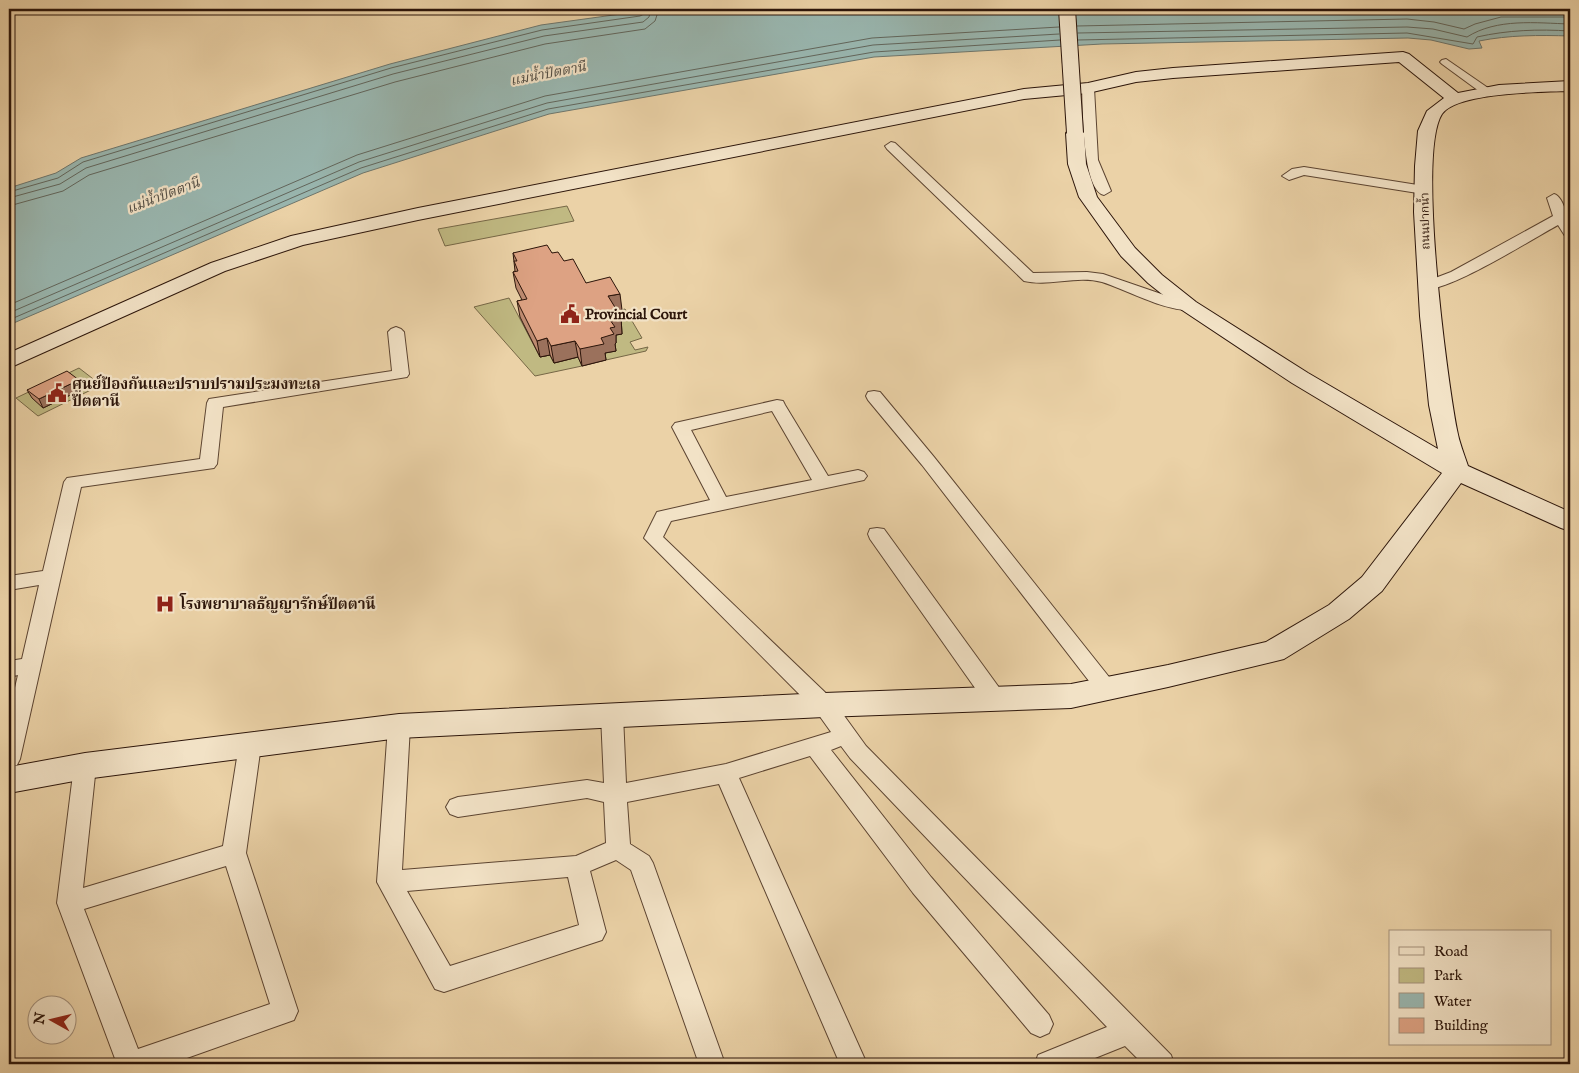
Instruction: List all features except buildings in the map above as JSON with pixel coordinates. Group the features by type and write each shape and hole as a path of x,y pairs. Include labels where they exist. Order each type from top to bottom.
{"main road":[{"path":"1457,471 1570,522"}],"street":[{"path":"9,780 85,766 399,726 824,705 1071,696 1274,652 1339,612 1372,584 1457,471 1300,378 1189,306 1155,279 1128,252 1106,225 1088,197 1077,164 1067,9"},
{"path":"9,361 218,267 298,240 428,212 993,99 1057,89 1088,88 1136,77 1173,72 1403,57 1454,98"},
{"path":"1446,62 1487,92"},
{"name":"ถนนปากน้ำ","path":"1457,471 1445,432 1427,286 1424,190 1427,124 1436,110 1454,98 1487,92 1570,86"},
{"path":"1088,88 1092,160 1104,191"},
{"path":"891,146 1029,278 1087,276 1102,278 1166,302 1189,306"},
{"path":"1288,176 1304,171 1424,190"},
{"path":"1554,198 1560,218 1570,233"},
{"path":"1427,286 1456,275 1560,218"},
{"path":"9,759 73,482 208,464 215,403 401,374 396,332"},
{"path":"874,396 928,461 1106,688"},
{"path":"721,504 681,427 777,405 823,483"},
{"path":"858,476 664,516 653,538 824,705 858,752 1161,1064"},
{"path":"877,534 995,699"},
{"path":"9,583 51,576"},
{"path":"9,669 30,665"},
{"path":"612,715 614,795 618,849"},
{"path":"399,726 389,882 444,980 593,932 577,866"},
{"path":"458,807 587,789 614,795 726,773 846,736"},
{"path":"85,766 69,904 132,1064 285,1011 234,853 250,745"},
{"path":"815,746 922,885 1040,1024"},
{"path":"726,773 854,1064"},
{"path":"389,882 577,866 618,849"},
{"path":"618,849 641,863 712,1063"},
{"path":"69,904 234,853"},
{"path":"1048,1064 1128,1031"}],"green space":[{"path":"567,206 574,221 445,246 438,229"},
{"path":"509,298 540,357 550,355 554,363 578,357 582,366 535,376 474,307"},
{"path":"625,309 642,338 630,342 635,350 648,347 646,351 606,360 603,354 612,344 616,343 610,313"},
{"path":"79,368 101,385 38,416 16,398"}],"water":[{"name":"แม่น้ำปัตตานี","path":"657,9 1570,9 1570,36 1502,38 1479,41 1482,48 1469,49 1431,40 1408,38 1102,44 874,57 549,114 363,173 9,325 9,188 56,173 81,158 390,64 541,25"}],"place":[{"name":"Provincial Court","path":"570,314"},
{"name":"ศูนย์ป้องกันและปราบปรามประมงทะเล ปัตตานี","path":"57,393"},
{"name":"โรงพยาบาลธัญญารักษ์ปัตตานี","path":"165,604"}]}
